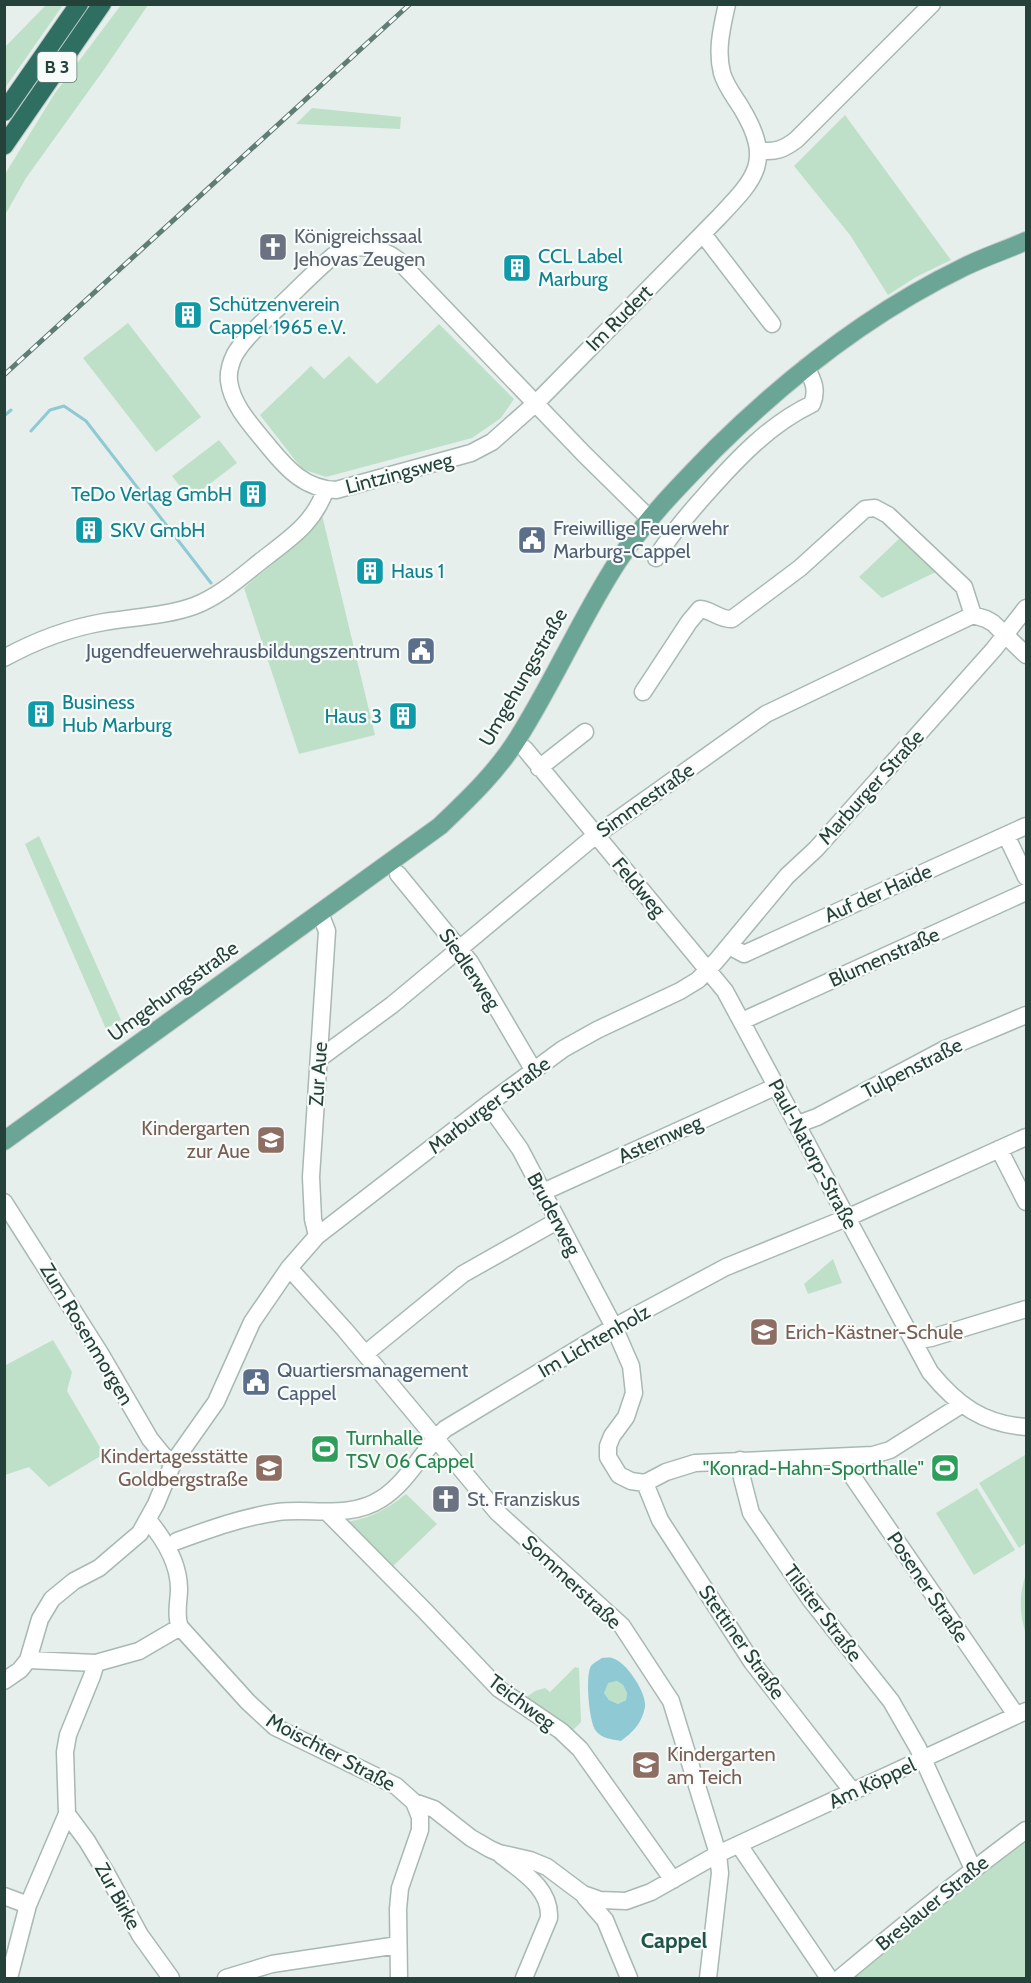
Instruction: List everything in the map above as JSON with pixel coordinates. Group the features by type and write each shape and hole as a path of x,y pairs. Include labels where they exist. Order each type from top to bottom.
{"highway":[{"name":"B 3","path":"4,112 79,4"},
{"name":"B 3","path":"4,146 102,4"}],"main road":[{"name":"Umgehungsstraße","path":"4,1141 440,826 492,773 517,740 589,608 618,561 671,494 730,435 806,367 904,300 963,268 1026,241"}],"street":[{"path":"727,4 720,41 722,72 731,93 751,124 759,150 772,152 781,150 796,140 932,4"},
{"name":"Im Rudert","path":"536,402 703,234 745,188 753,176 759,150"},
{"path":"703,234 772,324"},
{"name":"Lintzingsweg","path":"536,402 492,442 471,453 336,490 303,481 279,460 244,415 228,378 234,356 252,333 324,264 340,252 360,247 388,252 536,402 584,454 650,519"},
{"path":"656,558 667,540 732,464 761,437 792,414 812,404 816,396 815,388 806,367"},
{"path":"4,658 29,645 75,629 177,611 201,603 225,589 304,527 319,508 326,489"},
{"path":"643,692 700,609 732,619 800,568 865,509 875,508 888,514 958,580 968,596 973,615 986,619 1026,655"},
{"name":"Marburger Straße","path":"28,1660 40,1619 52,1599 74,1581 99,1568 140,1533 173,1463 216,1402 252,1322 289,1268 317,1236 562,1049 699,980 774,891 816,849 994,649 1026,608"},
{"name":"Simmestraße","path":"320,1058 392,1005 596,835 766,714 973,615"},
{"path":"539,768 585,732"},
{"name":"Feldweg","path":"525,748 539,768 708,969"},
{"name":"Auf der Haide","path":"729,946 744,954 1026,826"},
{"path":"1006,835 1026,877"},
{"name":"Siedlerweg","path":"398,874 461,949 483,982 534,1071"},
{"name":"Blumenstraße","path":"742,1021 1026,892"},
{"name":"Zur Aue","path":"317,1236 313,1219 311,1177 327,932 320,913"},
{"name":"Paul-Natorp-Straße","path":"708,969 725,991 742,1021 930,1372 944,1390 961,1405 985,1418 1026,1426"},
{"name":"Tulpenstraße","path":"798,1124 817,1117 945,1049 1026,1015"},
{"name":"Asternweg","path":"543,1192 777,1086"},
{"name":"Bruderweg","path":"488,1104 520,1149 614,1327 631,1366 634,1393 626,1417 612,1436 608,1446 608,1457 619,1475 631,1481 645,1483"},
{"name":"Im Lichtenholz","path":"177,1541 254,1516 294,1510 327,1512 370,1505 387,1496 405,1478 436,1438 446,1429 614,1327 726,1267 849,1217 1026,1137"},
{"path":"999,1149 1026,1203"},
{"name":"Zum Rosenmorgen","path":"4,1202 100,1353 150,1439 162,1455 173,1463"},
{"path":"365,1354 463,1274 557,1221"},
{"name":"Sommerstraße","path":"289,1268 365,1354 497,1512 622,1626 671,1701 718,1854 720,1873 708,1978"},
{"path":"914,1341 1026,1309"},
{"path":"645,1483 666,1472 695,1463 873,1455 890,1450 961,1405"},
{"name":"Posener Straße","path":"846,1457 850,1473 1021,1713"},
{"name":"Tilsiter Straße","path":"740,1460 751,1513 810,1599 891,1701 923,1759 973,1869"},
{"name":"Stettiner Straße","path":"645,1483 660,1520 752,1662 853,1792"},
{"name":"Teichweg","path":"327,1512 498,1689 561,1731 580,1749 673,1880"},
{"path":"4,1681 20,1670 28,1660 96,1663 139,1651 180,1627 176,1568 166,1545 148,1520"},
{"name":"Moischter Straße","path":"180,1627 248,1702 275,1727 396,1786 414,1802 420,1818 420,1830 400,1888 399,1978"},
{"path":"11,1978 28,1905 67,1814 65,1752 68,1735 96,1663"},
{"name":"Am Köppel","path":"583,1893 600,1900 626,1901 650,1893 718,1854 1021,1713"},
{"path":"414,1802 434,1809 471,1838 499,1853 540,1888 550,1910 549,1918 524,1978"},
{"name":"Zur Birke","path":"67,1814 108,1876 140,1935 171,1978"},
{"name":"Breslauer Straße","path":"840,1978 901,1926 1026,1830"},
{"path":"739,1845 829,1978"},
{"path":"499,1853 538,1862 583,1893 605,1920 629,1978"},
{"path":"4,1896 28,1905"},
{"path":"226,1978 272,1964 398,1945"}],"green space":[{"path":"47,4 63,5 5,88 5,47"},
{"path":"121,5 148,5 26,178 5,215 5,174 55,93"},
{"path":"312,108 401,117 400,129 296,124"},
{"path":"845,115 951,260 916,277 888,295 850,235 794,166"},
{"path":"128,323 201,417 156,452 83,358"},
{"path":"439,324 514,399 501,418 472,438 326,477 302,469 260,415 311,366 324,379 349,356 377,384"},
{"path":"219,440 237,463 190,499 172,476"},
{"path":"322,515 375,735 299,754 244,588 314,528"},
{"path":"902,536 940,570 882,598 859,577"},
{"path":"39,836 121,1020 106,1029 25,844"},
{"path":"833,1259 842,1283 808,1294 804,1284"},
{"path":"53,1340 72,1372 67,1391 104,1454 49,1487 29,1467 5,1475 4,1366"},
{"path":"1025,1455 1026,1543 1019,1548 979,1483"},
{"path":"977,1488 1015,1550 974,1575 936,1513"},
{"path":"406,1494 437,1524 388,1571 340,1523 359,1520 375,1514"},
{"path":"1026,1574 1026,1634 1021,1604"},
{"path":"575,1667 579,1668 581,1722 571,1732 524,1699 535,1691 545,1688 550,1692"},
{"path":"617,1681 623,1685 627,1693 626,1700 618,1704 609,1700 604,1693 607,1683"},
{"path":"1026,1836 1026,1978 847,1978"}],"water":[{"path":"602,1658 618,1660 629,1671 645,1701 644,1713 639,1722 633,1731 621,1741 601,1736 591,1719 589,1671 592,1665","holes":["617,1681 623,1685 627,1693 626,1700 618,1704 609,1700 604,1693 608,1683"]}],"waterway":[{"path":"31,431 50,410 64,406 86,421 211,583"},
{"path":"4,416 11,410"}],"railway":[{"path":"4,375 410,4"}],"place":[{"name":"Königreichssaal Jehovas Zeugen","path":"273,247"},
{"name":"CCL Label Marburg","path":"517,268"},
{"name":"Schützenverein Cappel 1965 e.V.","path":"188,315"},
{"name":"TeDo Verlag GmbH","path":"253,494"},
{"name":"SKV GmbH","path":"89,530"},
{"name":"Freiwillige Feuerwehr Marburg-Cappel","path":"532,540"},
{"name":"Haus 1","path":"370,571"},
{"name":"Jugendfeuerwehrausbildungszentrum","path":"421,651"},
{"name":"Business Hub Marburg","path":"41,714"},
{"name":"Haus 3","path":"403,716"},
{"name":"Kindergarten zur Aue","path":"271,1140"},
{"name":"Erich-Kästner-Schule","path":"764,1332"},
{"name":"Quartiersmanagement Cappel","path":"256,1382"},
{"name":"Turnhalle TSV 06 Cappel","path":"325,1449"},
{"name":"Kindertagesstätte Goldbergstraße","path":"269,1468"},
{"name":"\"Konrad-Hahn-Sporthalle\"","path":"945,1468"},
{"name":"St. Franziskus","path":"446,1499"},
{"name":"Kindergarten am Teich","path":"646,1765"}],"district":[{"name":"Cappel","path":"674,1940"}]}
